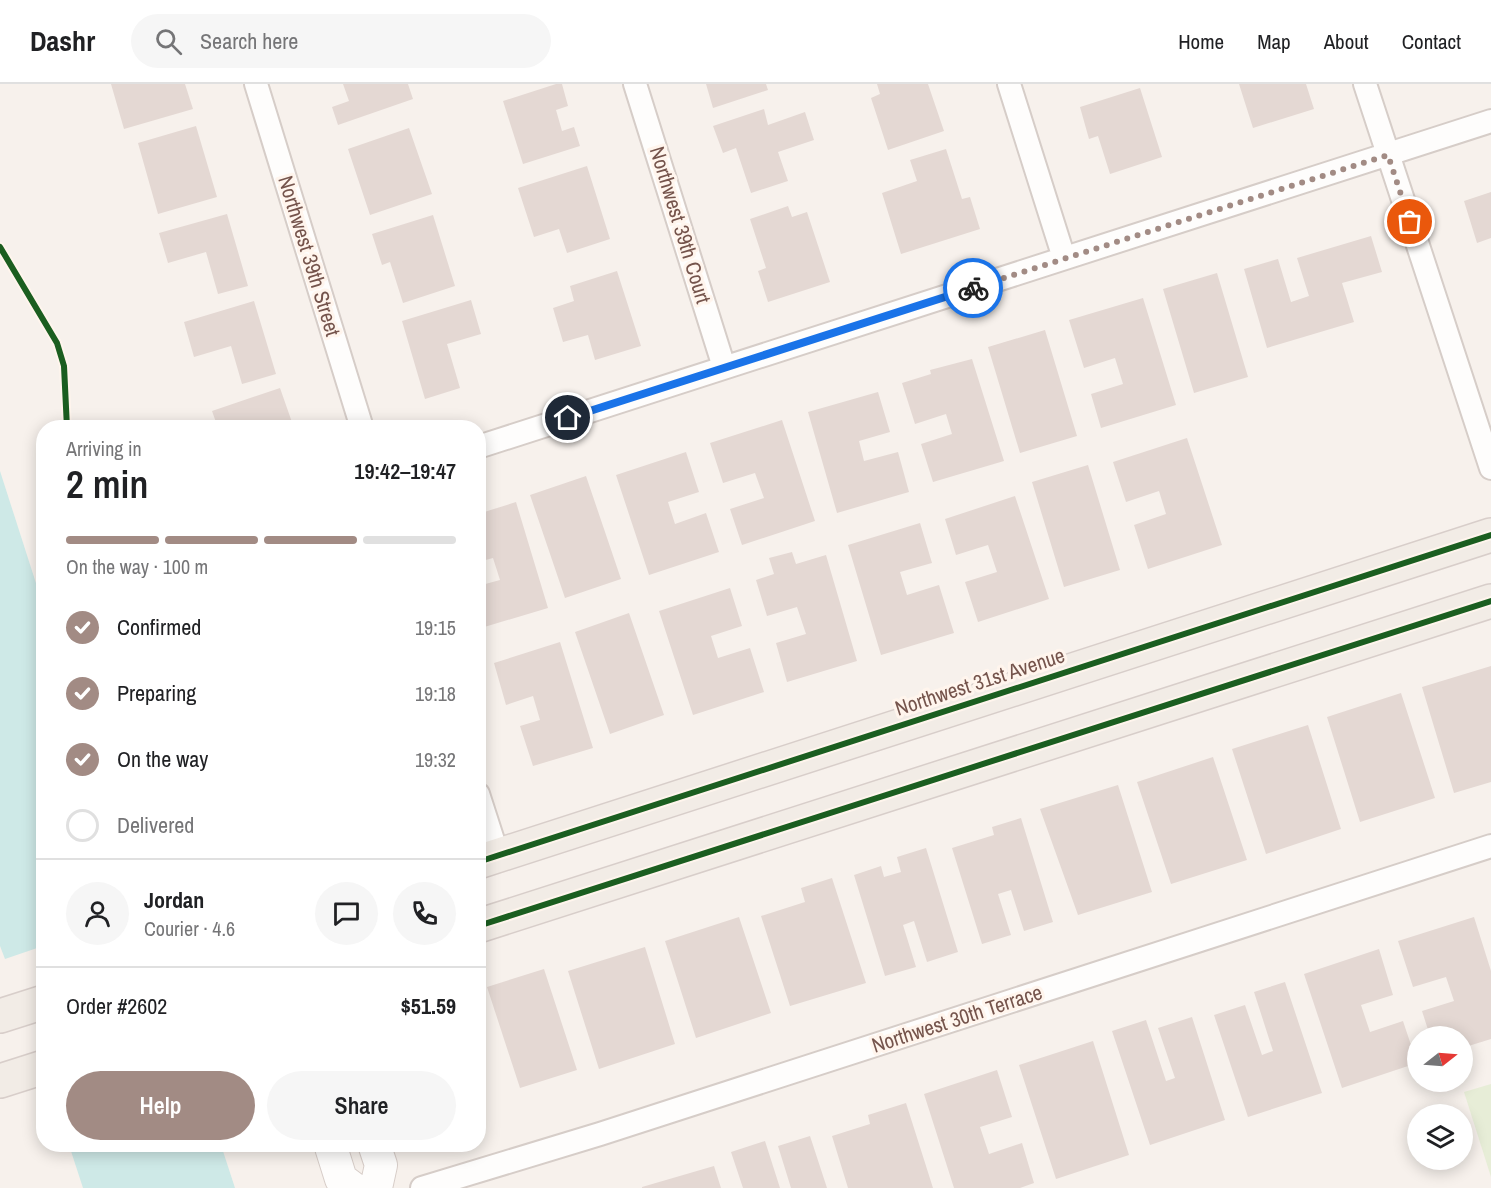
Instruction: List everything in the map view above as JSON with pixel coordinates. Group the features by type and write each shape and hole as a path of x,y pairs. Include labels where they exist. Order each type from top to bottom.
{"main road":[{"name":"Northwest 31st Avenue","path":"488,859 1491,535"},
{"path":"486,923 1491,601"},
{"path":"0,1081 36,1069"}],"street":[{"name":"Northwest 39th Street","path":"256,84 360,420"},
{"name":"Northwest 39th Court","path":"635,84 724,367"},
{"path":"1009,84 1064,258"},
{"path":"1365,84 1491,468"},
{"path":"486,444 1491,121"},
{"name":"Northwest 30th Terrace","path":"422,1188 600,1134 1491,846"},
{"path":"333,1152 341,1179 353,1188"},
{"path":"376,1188 381,1165 377,1152"}],"green space":[{"path":"1491,1084 1491,1177 1473,1120 1473,1104 1468,1104 1464,1092 1473,1092 1473,1089"}],"water":[{"path":"0,471 36,583 36,948 5,959 0,946"},
{"path":"71,1152 223,1152 235,1188 83,1188"}],"building":[{"path":"111,84 185,84 193,109 124,129"},
{"path":"343,84 408,84 413,99 338,125 332,107 349,101"},
{"path":"562,84 568,106 556,110 562,131 574,127 580,146 523,164 503,101"},
{"path":"706,84 766,84 768,90 713,108"},
{"path":"877,84 928,84 944,131 888,150 871,98 880,94"},
{"path":"1239,84 1306,84 1314,109 1253,128"},
{"path":"1140,88 1162,157 1110,174 1098,136 1089,139 1080,107"},
{"path":"764,109 768,125 805,112 814,140 778,152 788,181 751,193 736,148 723,153 713,126"},
{"path":"196,126 217,197 158,214 138,143"},
{"path":"409,128 432,194 370,215 348,149"},
{"path":"946,149 962,199 970,197 980,229 901,254 882,193 917,181 910,160"},
{"path":"587,166 610,239 567,253 559,229 534,237 518,188"},
{"path":"1491,192 1491,238 1477,243 1464,201"},
{"path":"788,206 792,217 807,212 830,282 768,302 758,271 766,268 750,219"},
{"path":"227,214 248,286 218,294 206,252 168,263 159,233"},
{"path":"433,215 455,286 403,303 390,262 382,265 372,234"},
{"path":"1371,236 1382,272 1342,283 1354,322 1267,348 1244,269 1278,259 1291,302 1309,296 1297,258"},
{"path":"617,271 641,346 595,360 588,335 563,342 553,308 574,301 570,286"},
{"path":"1217,273 1248,377 1194,393 1163,289"},
{"path":"1143,298 1176,405 1101,428 1091,394 1123,384 1115,358 1084,368 1069,320"},
{"path":"471,300 481,334 447,344 460,388 425,399 402,321"},
{"path":"254,301 276,374 242,384 231,346 194,357 184,322"},
{"path":"1045,330 1077,436 1020,453 988,347"},
{"path":"972,359 1004,461 933,482 921,444 952,434 946,414 915,424 902,383 931,374 930,370"},
{"path":"280,388 291,420 215,420 212,411"},
{"path":"878,392 890,432 859,441 864,461 898,452 909,492 837,513 808,412"},
{"path":"782,420 815,521 742,545 730,509 764,498 755,473 723,483 710,443"},
{"path":"1187,438 1222,545 1148,569 1134,525 1166,514 1159,491 1126,502 1113,462"},
{"path":"686,452 699,492 668,502 675,524 706,513 719,552 649,575 616,475"},
{"path":"1088,465 1120,570 1064,587 1032,482"},
{"path":"586,476 621,579 565,598 530,495"},
{"path":"1015,496 1049,599 978,622 965,582 997,572 988,545 956,555 945,519"},
{"path":"516,502 548,608 486,627 486,584 500,580 493,558 486,560 486,511"},
{"path":"920,523 932,563 900,572 907,595 939,585 954,633 881,655 848,545"},
{"path":"792,552 796,564 826,555 857,661 787,682 776,643 806,634 797,607 767,616 756,580 774,574 769,558"},
{"path":"730,588 742,626 711,636 718,658 750,648 764,692 693,715 659,611"},
{"path":"629,613 664,715 610,734 575,632"},
{"path":"560,642 593,748 533,766 520,726 540,720 533,696 506,705 494,663"},
{"path":"1491,666 1491,782 1454,793 1422,687"},
{"path":"1401,693 1435,798 1360,822 1327,717"},
{"path":"1308,725 1341,829 1266,854 1232,749"},
{"path":"1213,757 1247,860 1171,884 1137,782"},
{"path":"1118,785 1152,892 1078,915 1040,809"},
{"path":"1021,818 1053,922 1024,931 1011,890 998,894 1011,935 982,944 952,848 994,835 992,827"},
{"path":"926,848 958,952 927,962 914,921 903,925 916,967 885,976 854,875 881,866 884,877 901,872 897,857"},
{"path":"832,878 866,983 790,1006 761,916 805,902 801,888"},
{"path":"739,917 771,1013 696,1038 665,941"},
{"path":"1474,917 1491,971 1491,1039 1473,1045 1473,1026 1427,1026 1422,1011 1454,1001 1446,977 1413,987 1398,941"},
{"path":"645,947 675,1044 599,1069 568,971"},
{"path":"1379,949 1393,995 1361,1005 1370,1032 1403,1021 1407,1033 1407,1066 1342,1088 1304,974"},
{"path":"544,969 577,1070 520,1088 487,987"},
{"path":"1285,982 1322,1093 1248,1117 1214,1015 1245,1005 1262,1055 1273,1051 1254,992"},
{"path":"1192,1017 1225,1120 1150,1145 1112,1031 1146,1020 1166,1081 1175,1078 1158,1028"},
{"path":"1093,1041 1129,1155 1056,1179 1019,1065"},
{"path":"997,1070 1012,1117 980,1127 989,1154 1022,1143 1034,1183 1020,1188 954,1188 924,1094"},
{"path":"906,1103 933,1188 848,1188 832,1136 870,1124 868,1115"},
{"path":"810,1136 827,1188 791,1188 778,1146"},
{"path":"765,1141 780,1188 743,1188 731,1152"},
{"path":"714,1166 721,1188 642,1188 642,1187"}],"cycle path":[{"path":"0,247 57,343 64,366 67,420"},
{"path":"486,859 1491,535"},
{"path":"486,923 1491,601"}],"way so far":[{"path":"973,288 1388,155 1410,222"}],"route":[{"path":"568,418 973,288"}]}
